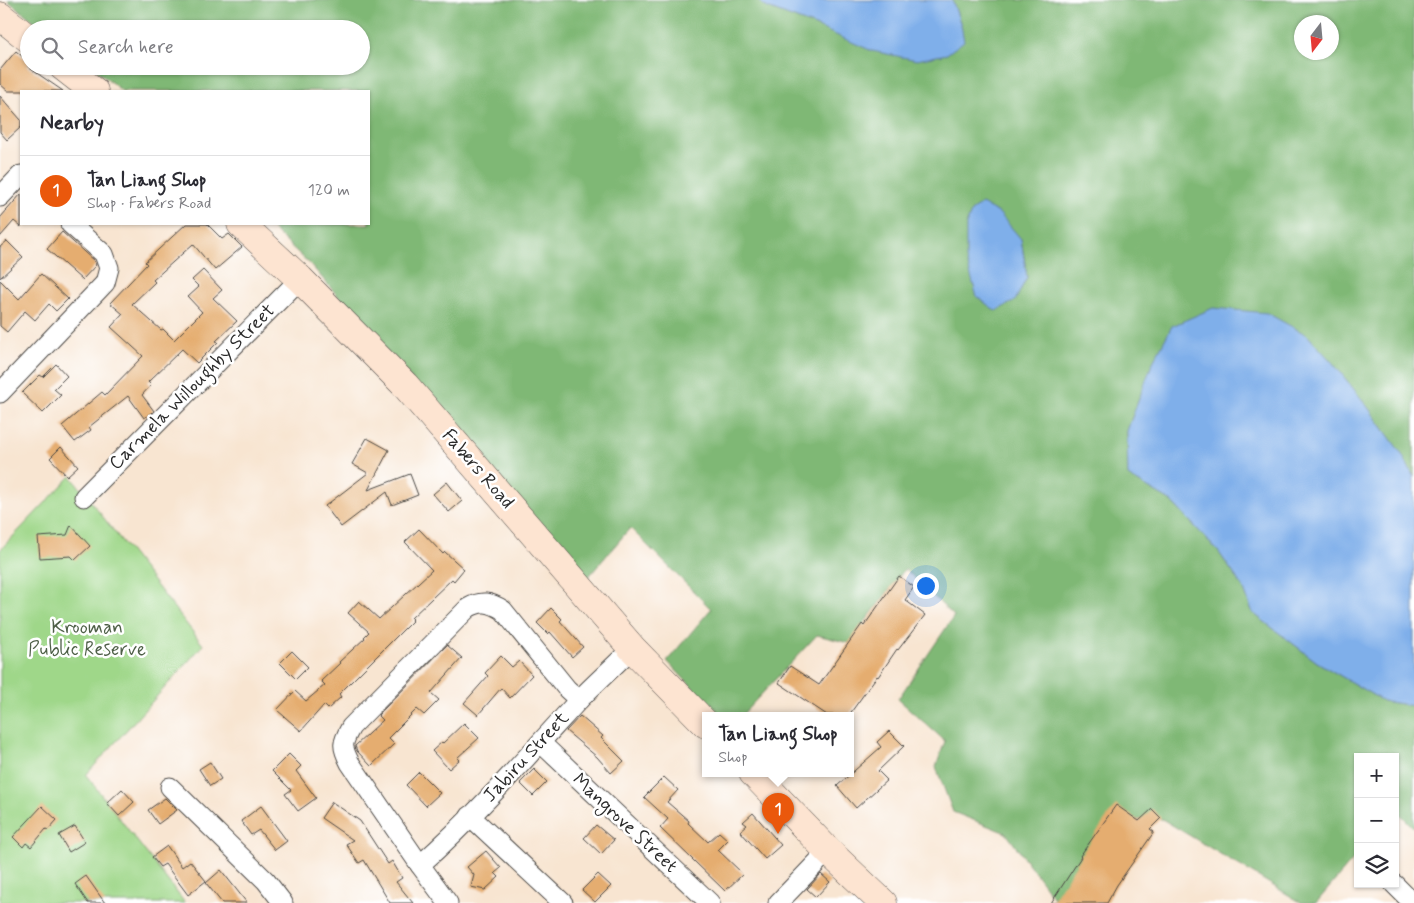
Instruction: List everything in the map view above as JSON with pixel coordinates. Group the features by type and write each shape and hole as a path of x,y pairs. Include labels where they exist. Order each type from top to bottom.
{"main road":[{"path":"0,16 20,32"},
{"path":"74,75 93,90"},
{"name":"Fabers Road","path":"242,225 300,279 405,385 632,648 702,720"},
{"path":"757,777 828,851 883,903"}],"street":[{"path":"0,197 20,178"},
{"path":"0,393 105,283 110,268 104,254 71,225"},
{"name":"Carmela Willoughby Street","path":"84,497 300,279"},
{"path":"448,903 350,763 344,751 343,743 351,727 468,608 484,602 494,604 502,610 567,689 580,700"},
{"name":"Jabiru Street","path":"420,865 470,816 632,648"},
{"name":"Mangrove Street","path":"541,743 710,903"},
{"path":"170,787 266,881 283,903"},
{"path":"470,816 563,903"},
{"path":"778,903 828,851"},
{"path":"1398,888 1413,903"}],"green space":[{"path":"7,0 757,0 768,8 818,27 961,25 952,0 1414,0 1414,477 1391,439 1365,403 1307,335 1152,365 1127,431 1128,476 1172,502 1218,551 1243,587 1253,613 1317,662 1383,701 1414,706 1414,828 1399,813 1399,753 1354,753 1354,859 1316,903 1302,903 1162,819 1120,820 1056,901 1006,833 953,812 936,767 945,741 898,699 954,616 905,569 849,643 817,635 745,712 716,712 667,661 711,609 630,528 585,581 310,264 268,225 370,225 370,90 121,90 102,75 370,75 370,20 33,20","holes":["1021,239 1027,277 1015,300"]},
{"name":"Krooman Public Reserve","path":"71,476 203,645 86,775 185,903 0,903 0,550"}],"water":[{"path":"757,0 952,0 961,25 964,41 947,54 917,60 872,51 818,27 768,8"},
{"path":"982,204 999,213 1021,239 1027,277 1015,301 996,311 977,297 966,259 966,225 972,210"},
{"path":"1213,308 1267,313 1307,335 1332,362 1364,402 1401,453 1414,477 1414,706 1383,701 1317,662 1253,613 1243,587 1218,551 1172,502 1128,476 1127,431 1152,364 1172,326"}],"building":[{"path":"16,51 20,54 20,75 40,75 62,90 8,91 0,84 0,70"},
{"path":"0,96 20,119 20,128 7,140 0,132"},
{"path":"20,195 21,227 14,221 0,237 0,218"},
{"path":"185,225 208,225 222,239 229,234 242,247 215,270 193,244 153,280 155,282 132,304 174,340 202,312 188,297 199,287 192,280 203,270 222,290 213,298 237,321 197,363 182,349 148,382 151,385 142,395 154,411 152,413 144,418 128,396 89,427 91,430 75,442 62,426 102,392 105,395 143,356 111,327 123,314 110,303 147,264 145,262"},
{"path":"62,232 96,265 82,280 47,249"},
{"path":"7,241 23,257 0,278 0,247"},
{"path":"41,274 68,299 56,311 49,304 35,320 25,311 7,332 0,326 0,280 19,299"},
{"path":"56,364 67,376 54,389 61,395 43,413 22,393 40,375 43,377"},
{"path":"367,438 389,450 368,490 410,474 418,495 392,505 387,492 341,527 325,506 368,473 352,464"},
{"path":"61,447 78,466 67,476 50,458"},
{"path":"447,482 462,501 449,512 433,494"},
{"path":"71,525 90,546 75,560 71,556 40,558 38,537 67,535"},
{"path":"419,529 443,554 445,552 464,569 454,581 452,579 411,618 413,620 339,694 341,697 328,709 324,705 301,731 277,710 295,691 306,701 325,685 321,681 365,638 369,632 348,613 359,601 379,619 432,570 405,542"},
{"path":"899,576 914,587 905,600 925,615 897,649 851,712 822,712 779,683 790,666 819,685 862,624 864,626"},
{"path":"551,608 562,619 560,621 583,647 572,657 550,632 548,634 537,623"},
{"path":"447,645 462,658 431,693 439,700 424,715 417,709 388,738 394,744 371,766 357,751 355,746 383,720 378,715"},
{"path":"292,651 308,667 296,679 280,663"},
{"path":"501,656 512,667 519,661 532,675 510,698 501,688 478,715 464,703 488,676 485,673"},
{"path":"580,716 603,736 601,738 624,761 611,773 597,757 566,731"},
{"path":"464,723 479,738 457,758 459,760 449,769 432,751"},
{"path":"889,731 904,746 878,771 887,780 856,808 837,786 847,777 854,777 854,771 881,747 877,742"},
{"path":"289,754 301,766 296,771 316,798 298,811 285,794 291,790 272,771"},
{"path":"210,762 221,779 210,786 199,769"},
{"path":"534,769 547,782 533,796 520,783"},
{"path":"419,772 440,793 426,806 406,785"},
{"path":"664,777 678,790 667,802 689,821 688,823 708,842 719,832 728,840 718,850 743,874 725,891 660,828 668,819 644,797"},
{"path":"122,789 134,802 119,816 107,803"},
{"path":"165,798 177,810 158,824 148,810"},
{"path":"332,802 360,821 388,864 392,861 402,878 396,882 413,903 390,903 364,860 359,863 346,844 353,840 321,818"},
{"path":"1116,805 1139,821 1152,809 1161,818 1150,829 1154,832 1117,885 1107,903 1051,903 1080,856"},
{"path":"42,806 57,820 48,830 46,829 31,847 26,843 23,847 13,837"},
{"path":"261,806 287,841 275,850 259,830 251,835 241,821"},
{"path":"753,813 781,845 765,859 740,831 747,825 743,822"},
{"path":"596,825 614,840 601,854 584,838"},
{"path":"75,826 85,842 69,852 59,835"},
{"path":"167,846 182,867 190,861 206,881 188,895 165,864 160,867 152,857"},
{"path":"486,851 501,868 495,873 499,877 485,890 471,887 474,875 467,867"},
{"path":"221,870 247,903 222,903 206,883"},
{"path":"598,874 611,886 595,902 582,890"},
{"path":"821,874 830,882 816,897 807,889"},
{"path":"86,876 105,903 88,903 75,884"}],"place":[{"name":"Tan Liang Shop","path":"778,834"}]}
